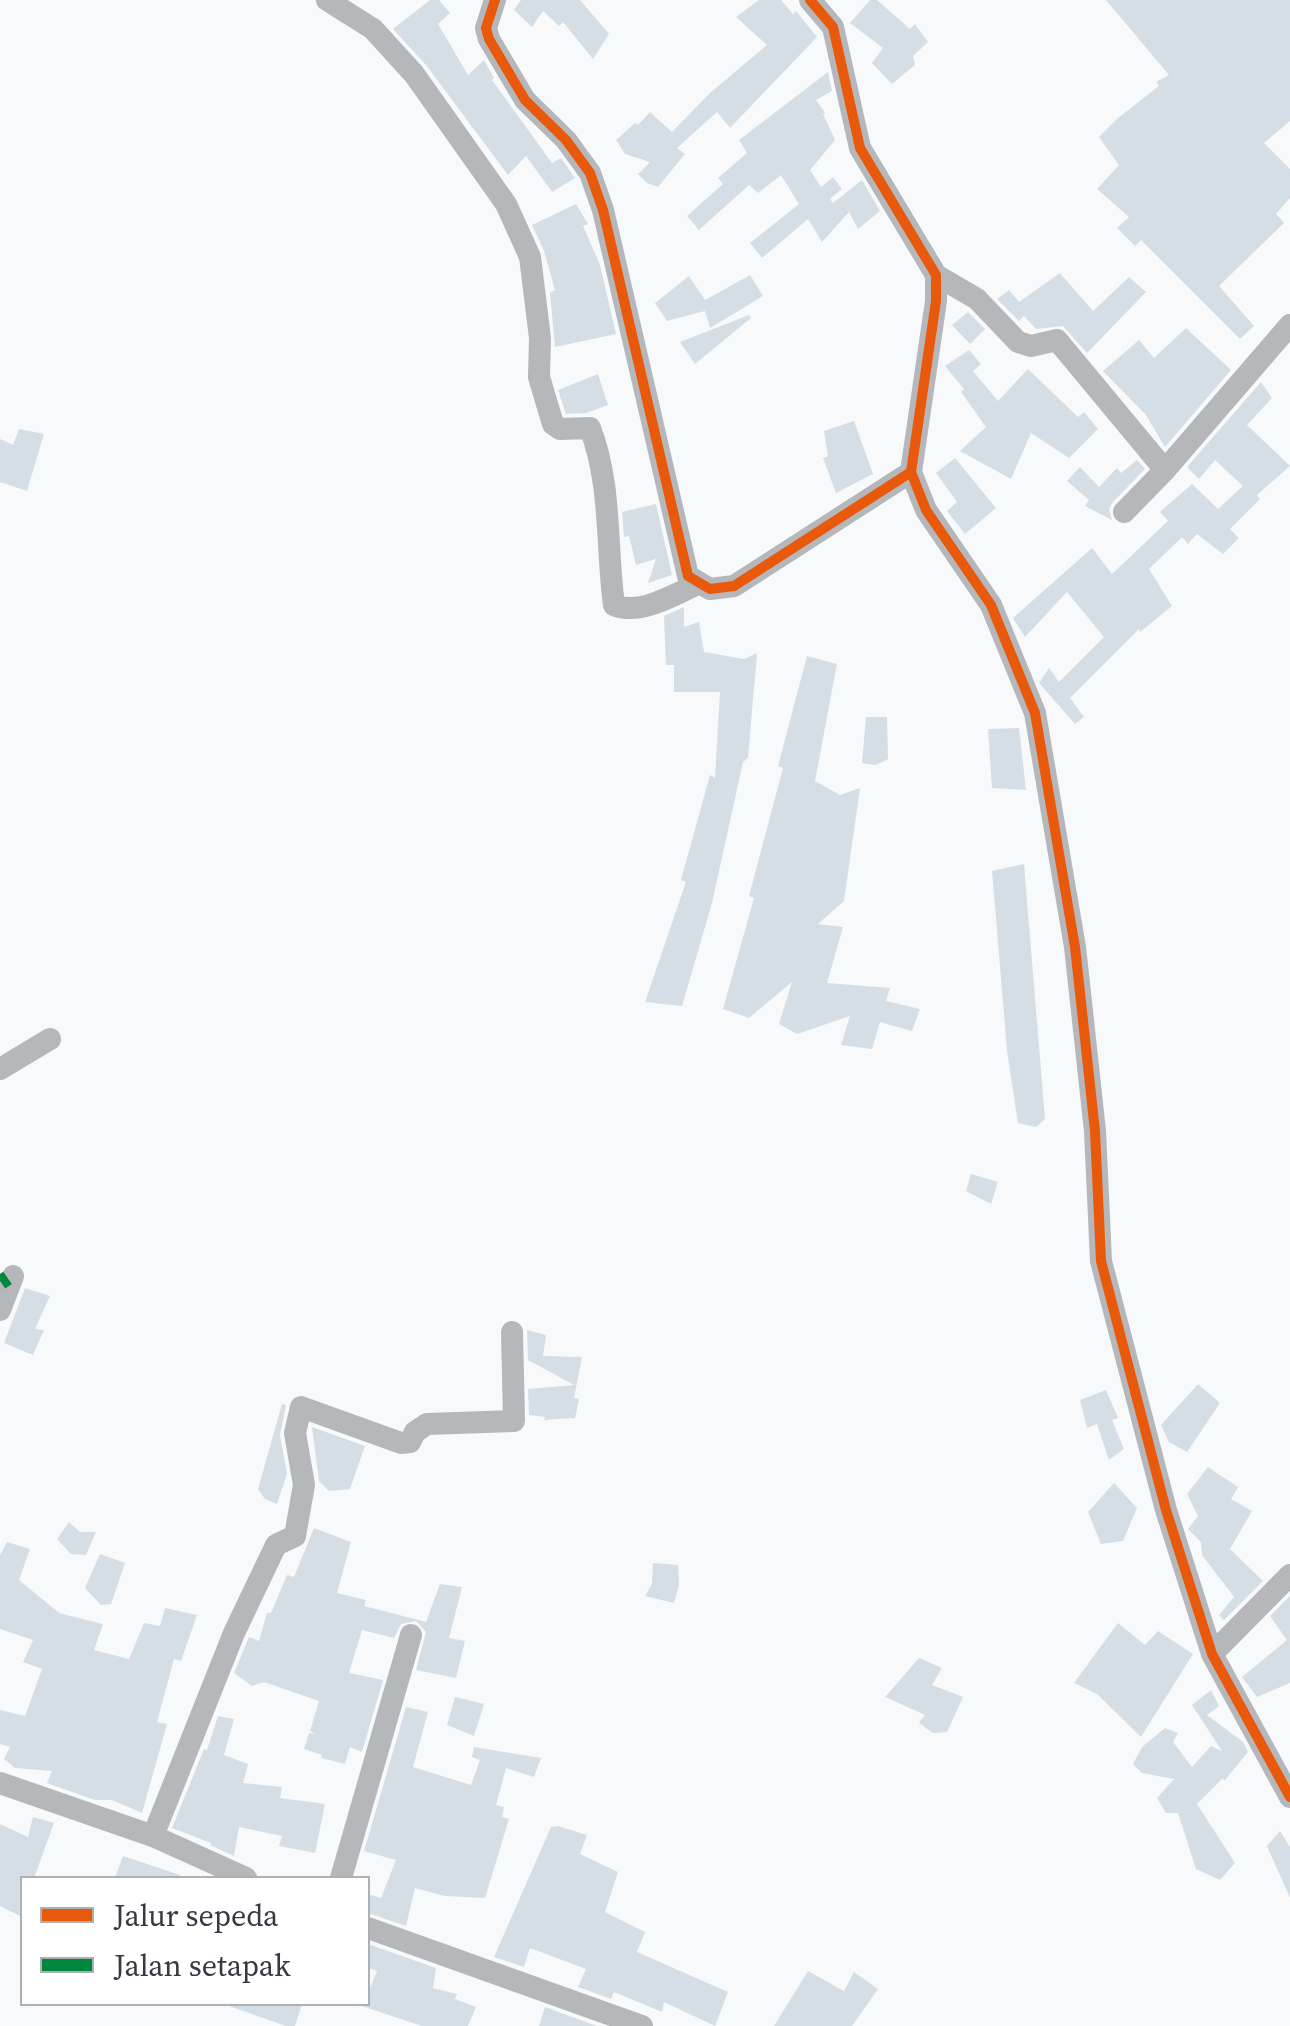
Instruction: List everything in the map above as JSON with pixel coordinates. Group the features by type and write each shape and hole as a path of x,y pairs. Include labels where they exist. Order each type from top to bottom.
{"street":[{"path":"327,0 372,29 414,74 506,204 530,256 540,338 539,376 553,424 560,429 590,428 594,440 608,512 614,605 640,608 698,584"},
{"path":"494,0 486,28 489,40 525,100 566,140 590,172 603,210 688,576 698,584 722,590 734,586 912,472"},
{"path":"810,0 833,27 860,148 936,275 977,300 1018,342 1030,346 1057,340 1165,470"},
{"path":"936,275 936,300 912,472 926,510 991,605 1035,713 1075,947 1094,1131 1101,1261 1166,1510 1212,1654 1290,1797"},
{"path":"1124,512 1290,325"},
{"path":"0,1069 50,1040"},
{"path":"0,1310 7,1279"},
{"path":"152,1836 234,1633 276,1545 295,1536 304,1485 295,1433 301,1406 401,1443 410,1442 426,1424 514,1421 512,1332"},
{"path":"1212,1654 1290,1575"},
{"path":"342,1876 411,1635"},
{"path":"0,1783 152,1836 242,1876"},
{"path":"370,1929 642,2026"}],"building":[{"path":"430,0 439,0 450,13 438,24 468,75 484,60 492,80 552,163 561,158 575,178 552,192 526,156 508,175 426,65 393,29"},
{"path":"521,0 580,0 609,34 593,59 563,22 559,26 543,11 532,27 514,10"},
{"path":"759,0 781,0 793,14 796,11 817,37 730,128 717,112 677,148 685,154 658,187 647,183 638,174 650,162 625,154 616,140 650,112 672,132 710,93 767,45 736,17"},
{"path":"870,0 877,0 910,29 915,24 928,42 913,56 915,65 892,84 872,63 883,48 850,23"},
{"path":"1106,0 1290,0 1290,121 1264,143 1290,169 1290,198 1276,214 1284,223 1219,286 1254,326 1240,339 1141,240 1135,246 1117,228 1129,217 1097,189 1119,165 1099,137 1159,86 1156,82 1169,75"},
{"path":"828,72 832,91 816,100 835,140 810,170 821,187 833,177 842,189 830,199 833,203 862,180 880,211 858,229 849,212 822,242 808,219 762,258 750,243 799,204 781,175 758,193 749,185 699,230 687,216 723,184 718,178 747,153 739,140"},
{"path":"576,204 588,224 583,226 600,265 616,334 555,347 550,293 555,290 532,225"},
{"path":"1060,273 1093,311 1129,277 1146,292 1087,353 1063,326 1036,329 1024,316 1019,321 997,299 1009,290 1019,302"},
{"path":"750,275 763,296 710,328 705,311 667,321 655,303 689,276 705,300"},
{"path":"968,312 985,329 970,344 952,325"},
{"path":"749,315 751,318 695,364 680,342"},
{"path":"1186,328 1231,370 1165,447 1146,415 1103,371 1139,340 1154,358"},
{"path":"969,350 981,364 973,371 998,401 1028,369 1078,417 1084,412 1098,429 1069,458 1031,433 1011,479 960,451 986,427 945,366"},
{"path":"598,374 608,405 586,413 566,414 558,390"},
{"path":"1261,382 1272,398 1247,425 1290,466 1257,495 1260,499 1230,529 1239,538 1223,554 1197,534 1188,544 1182,537 1149,569 1172,606 1140,632 1139,629 1070,698 1084,717 1075,724 1039,683 1049,668 1059,682 1104,637 1067,592 1025,637 1013,618 1092,548 1112,574 1168,521 1160,512 1192,484 1218,509 1243,486 1215,460 1199,479 1187,467"},
{"path":"854,421 873,474 836,493 823,458 828,456 824,431"},
{"path":"19,429 44,434 27,491 0,482 0,439 13,445"},
{"path":"955,458 996,508 965,534 947,511 957,502 936,473"},
{"path":"1137,460 1145,469 1113,502 1109,509 1112,520 1085,506 1089,500 1067,481 1080,467 1099,487 1117,468 1121,473"},
{"path":"656,504 672,575 648,583 656,559 636,565 629,536 624,537 622,512"},
{"path":"684,607 684,627 699,622 704,652 744,659 757,653 748,758 743,762 712,903 682,1006 645,1002 686,882 681,880 710,775 715,778 720,692 674,692 674,665 666,665 664,616"},
{"path":"807,656 837,664 815,781 840,795 860,788 844,901 818,924 843,927 827,983 890,988 886,1001 920,1009 912,1031 880,1022 872,1049 841,1045 850,1016 797,1034 779,1024 792,982 749,1018 723,1009 754,898 749,896"},
{"path":"866,717 887,717 888,759 876,765 862,763"},
{"path":"1019,728 1026,790 992,788 988,729"},
{"path":"1024,864 1045,1119 1036,1127 1018,1123 1007,1051 992,871"},
{"path":"971,1174 998,1182 991,1204 966,1191"},
{"path":"25,1288 50,1296 35,1329 44,1330 33,1355 4,1343"},
{"path":"527,1330 546,1335 543,1356 582,1357 574,1398 579,1399 575,1418 544,1420 545,1417 529,1415 528,1389 574,1385 528,1360"},
{"path":"1198,1384 1220,1403 1187,1452 1169,1442 1161,1425"},
{"path":"1106,1390 1118,1418 1112,1420 1124,1449 1109,1460 1097,1424 1087,1428 1080,1400"},
{"path":"282,1404 286,1405 280,1435 287,1474 277,1504 265,1499 258,1489"},
{"path":"312,1427 365,1446 350,1489 329,1491 319,1481"},
{"path":"1208,1467 1238,1487 1231,1499 1252,1511 1230,1549 1263,1581 1224,1620 1219,1615 1234,1597 1202,1555 1201,1542 1188,1529 1198,1516 1187,1494"},
{"path":"1114,1483 1137,1508 1123,1541 1101,1544 1088,1512"},
{"path":"69,1522 80,1532 96,1532 86,1555 71,1554 57,1539"},
{"path":"314,1528 351,1542 337,1593 366,1600 364,1606 426,1622 440,1584 462,1587 449,1638 465,1641 456,1678 416,1670 426,1632 416,1621 401,1624 394,1638 362,1630 349,1673 383,1680 362,1752 350,1747 345,1764 304,1749 309,1733 315,1734 310,1731 319,1701 264,1682 252,1686 234,1673 249,1637 259,1641 267,1613 271,1613 287,1575 294,1577"},
{"path":"7,1542 30,1549 19,1580 59,1613 103,1624 94,1650 129,1659 144,1623 160,1626 165,1608 197,1615 181,1661 174,1659 157,1722 167,1724 142,1813 112,1800 95,1800 52,1785 47,1783 52,1771 15,1768 4,1759 10,1747 0,1744 0,1710 25,1716 42,1669 23,1662 33,1640 0,1629 0,1555"},
{"path":"100,1554 125,1563 111,1604 101,1605 85,1588"},
{"path":"653,1563 678,1565 679,1585 674,1603 645,1596 652,1584"},
{"path":"1290,1596 1290,1683 1257,1697 1242,1677 1287,1640 1270,1616"},
{"path":"1118,1623 1145,1645 1158,1631 1193,1654 1141,1737 1097,1694 1074,1683"},
{"path":"919,1658 942,1668 932,1685 963,1697 947,1732 933,1733 919,1723 925,1715 885,1697"},
{"path":"1211,1690 1219,1706 1207,1715 1243,1742 1248,1752 1225,1780 1197,1804 1235,1863 1220,1880 1196,1869 1178,1813 1166,1813 1157,1798 1174,1779 1142,1773 1133,1764 1142,1747 1165,1728 1178,1733 1173,1742 1192,1767 1211,1746 1222,1751 1192,1705"},
{"path":"455,1697 484,1704 474,1736 447,1725"},
{"path":"406,1707 428,1712 413,1767 471,1785 480,1760 472,1757 474,1747 541,1758 534,1777 506,1768 496,1805 504,1807 502,1817 509,1819 485,1898 445,1896 415,1888 406,1926 370,1914 370,1895 381,1898 396,1860 364,1851"},
{"path":"218,1716 234,1719 224,1755 248,1764 243,1783 282,1787 280,1798 325,1804 315,1853 279,1846 282,1836 239,1827 234,1856 172,1828"},
{"path":"33,1817 54,1823 35,1876 20,1876 20,1916 0,1906 0,1824 28,1837"},
{"path":"551,1827 587,1835 580,1854 618,1872 605,1912 645,1932 637,1952 728,1992 715,2026 664,2002 662,2012 614,1992 611,1999 578,1987 586,1969 530,1948 524,1967 494,1957"},
{"path":"1280,1831 1290,1847 1290,1898 1267,1846"},
{"path":"123,1856 180,1875 180,1876 116,1876"},
{"path":"370,1945 436,1968 433,1988 457,1994 455,1999 476,2007 468,2026 422,2026 362,2006 370,2006 370,1988 377,1971 370,1969"},
{"path":"808,1971 844,1991 854,1972 878,1989 852,2026 774,2026"},
{"path":"229,2006 301,2006 295,2026"},
{"path":"545,2007 597,2026 539,2026"}],"marked path":[{"path":"0,1274 9,1287"}],"cycle path":[{"path":"495,0 486,28 489,39 525,100 566,140 590,173 603,210 688,576 710,589 734,586 911,472"},
{"path":"810,0 833,27 860,148 936,275 936,301 911,472 926,510 991,605 1035,713 1075,947 1095,1131 1101,1261 1166,1510 1212,1654 1290,1797"}]}
